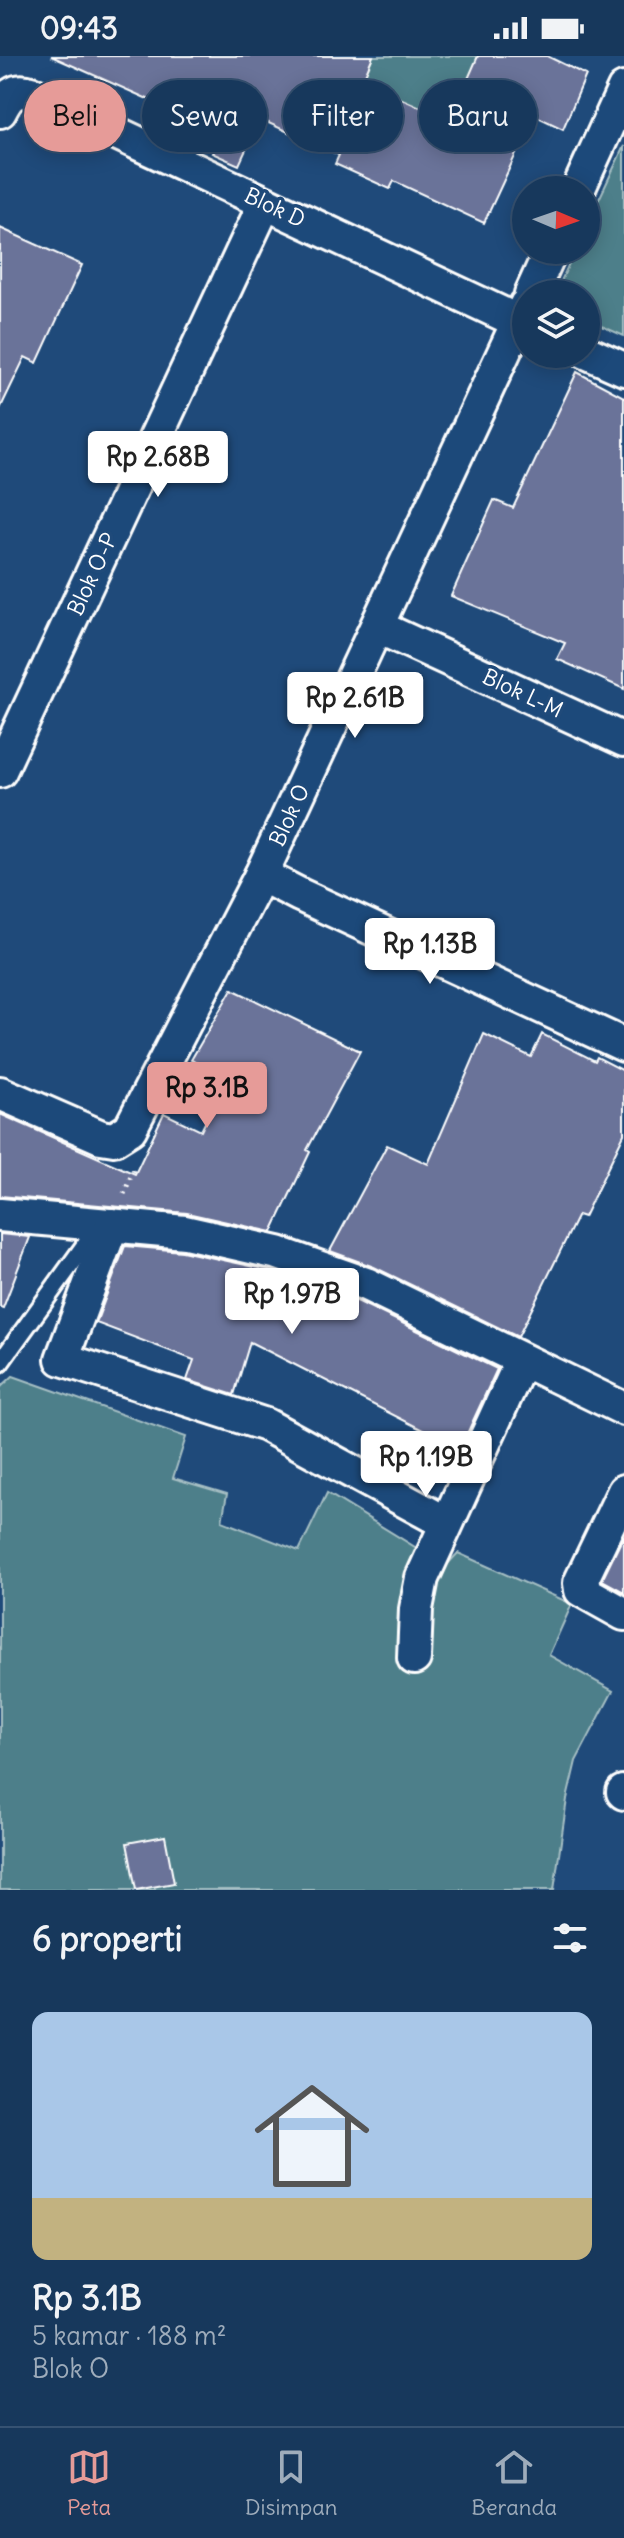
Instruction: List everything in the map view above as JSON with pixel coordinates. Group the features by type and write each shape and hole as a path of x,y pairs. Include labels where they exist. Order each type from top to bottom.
{"street":[{"path":"584,176 624,89"},
{"name":"Blok D","path":"0,111 11,93 23,90 31,93 265,203 512,307"},
{"name":"Blok O-P","path":"0,771 265,203"},
{"name":"Blok O","path":"0,1093 101,1137 114,1139 130,1129 261,875 512,340"},
{"path":"600,358 624,369"},
{"name":"Blok L-M","path":"378,627 624,740"},
{"path":"261,875 624,1045"},
{"path":"0,1215 220,1238 321,1267 366,1284 624,1409"},
{"path":"106,1224 62,1359 266,1425 446,1523"},
{"path":"414,1658 418,1593 422,1578 522,1360"},
{"path":"624,1491 580,1583 581,1590 624,1614"}],"lane":[{"path":"0,1363 106,1224"}],"green space":[{"path":"373,56 478,56 470,80 419,80 419,106 403,99 403,80 363,80"},
{"path":"624,146 624,336 600,325 600,280 562,280 569,264 600,264 600,197"},
{"path":"13,1376 186,1437 173,1478 227,1494 222,1521 299,1551 327,1493 446,1566 458,1553 572,1604 549,1655 613,1691 576,1761 567,1799 554,1890 0,1890 0,1388"}],"building":[{"path":"51,56 373,56 363,80 283,80 283,129 267,122 267,80 142,80 142,96 126,89 126,80 105,80"},
{"path":"478,56 547,56 586,75 563,129 537,116 537,80 468,80"},
{"path":"403,100 419,107 419,152 517,152 484,223 394,181 390,189 335,164 339,155 332,152 403,152"},
{"path":"212,152 245,152 239,165"},
{"path":"0,228 82,265 37,363 25,357 0,409"},
{"path":"577,372 624,397 624,689 557,659 565,643 451,596 494,500 513,508"},
{"path":"232,989 360,1051 307,1150 310,1152 272,1232 187,1213 0,1196 0,1114 135,1174 164,1113 201,1131 227,1077 191,1060"},
{"path":"484,1034 531,1057 542,1034 595,1061 597,1057 624,1071 624,1134 584,1217 578,1215 518,1337 374,1267 330,1251 387,1145 428,1164"},
{"path":"0,1234 30,1237 3,1308 0,1307"},
{"path":"125,1246 182,1251 273,1271 359,1302 497,1369 460,1449 250,1342 234,1395 187,1380 194,1360 96,1323"},
{"path":"624,1535 624,1592 602,1580"},
{"path":"165,1836 174,1883 136,1890 127,1843"}]}
